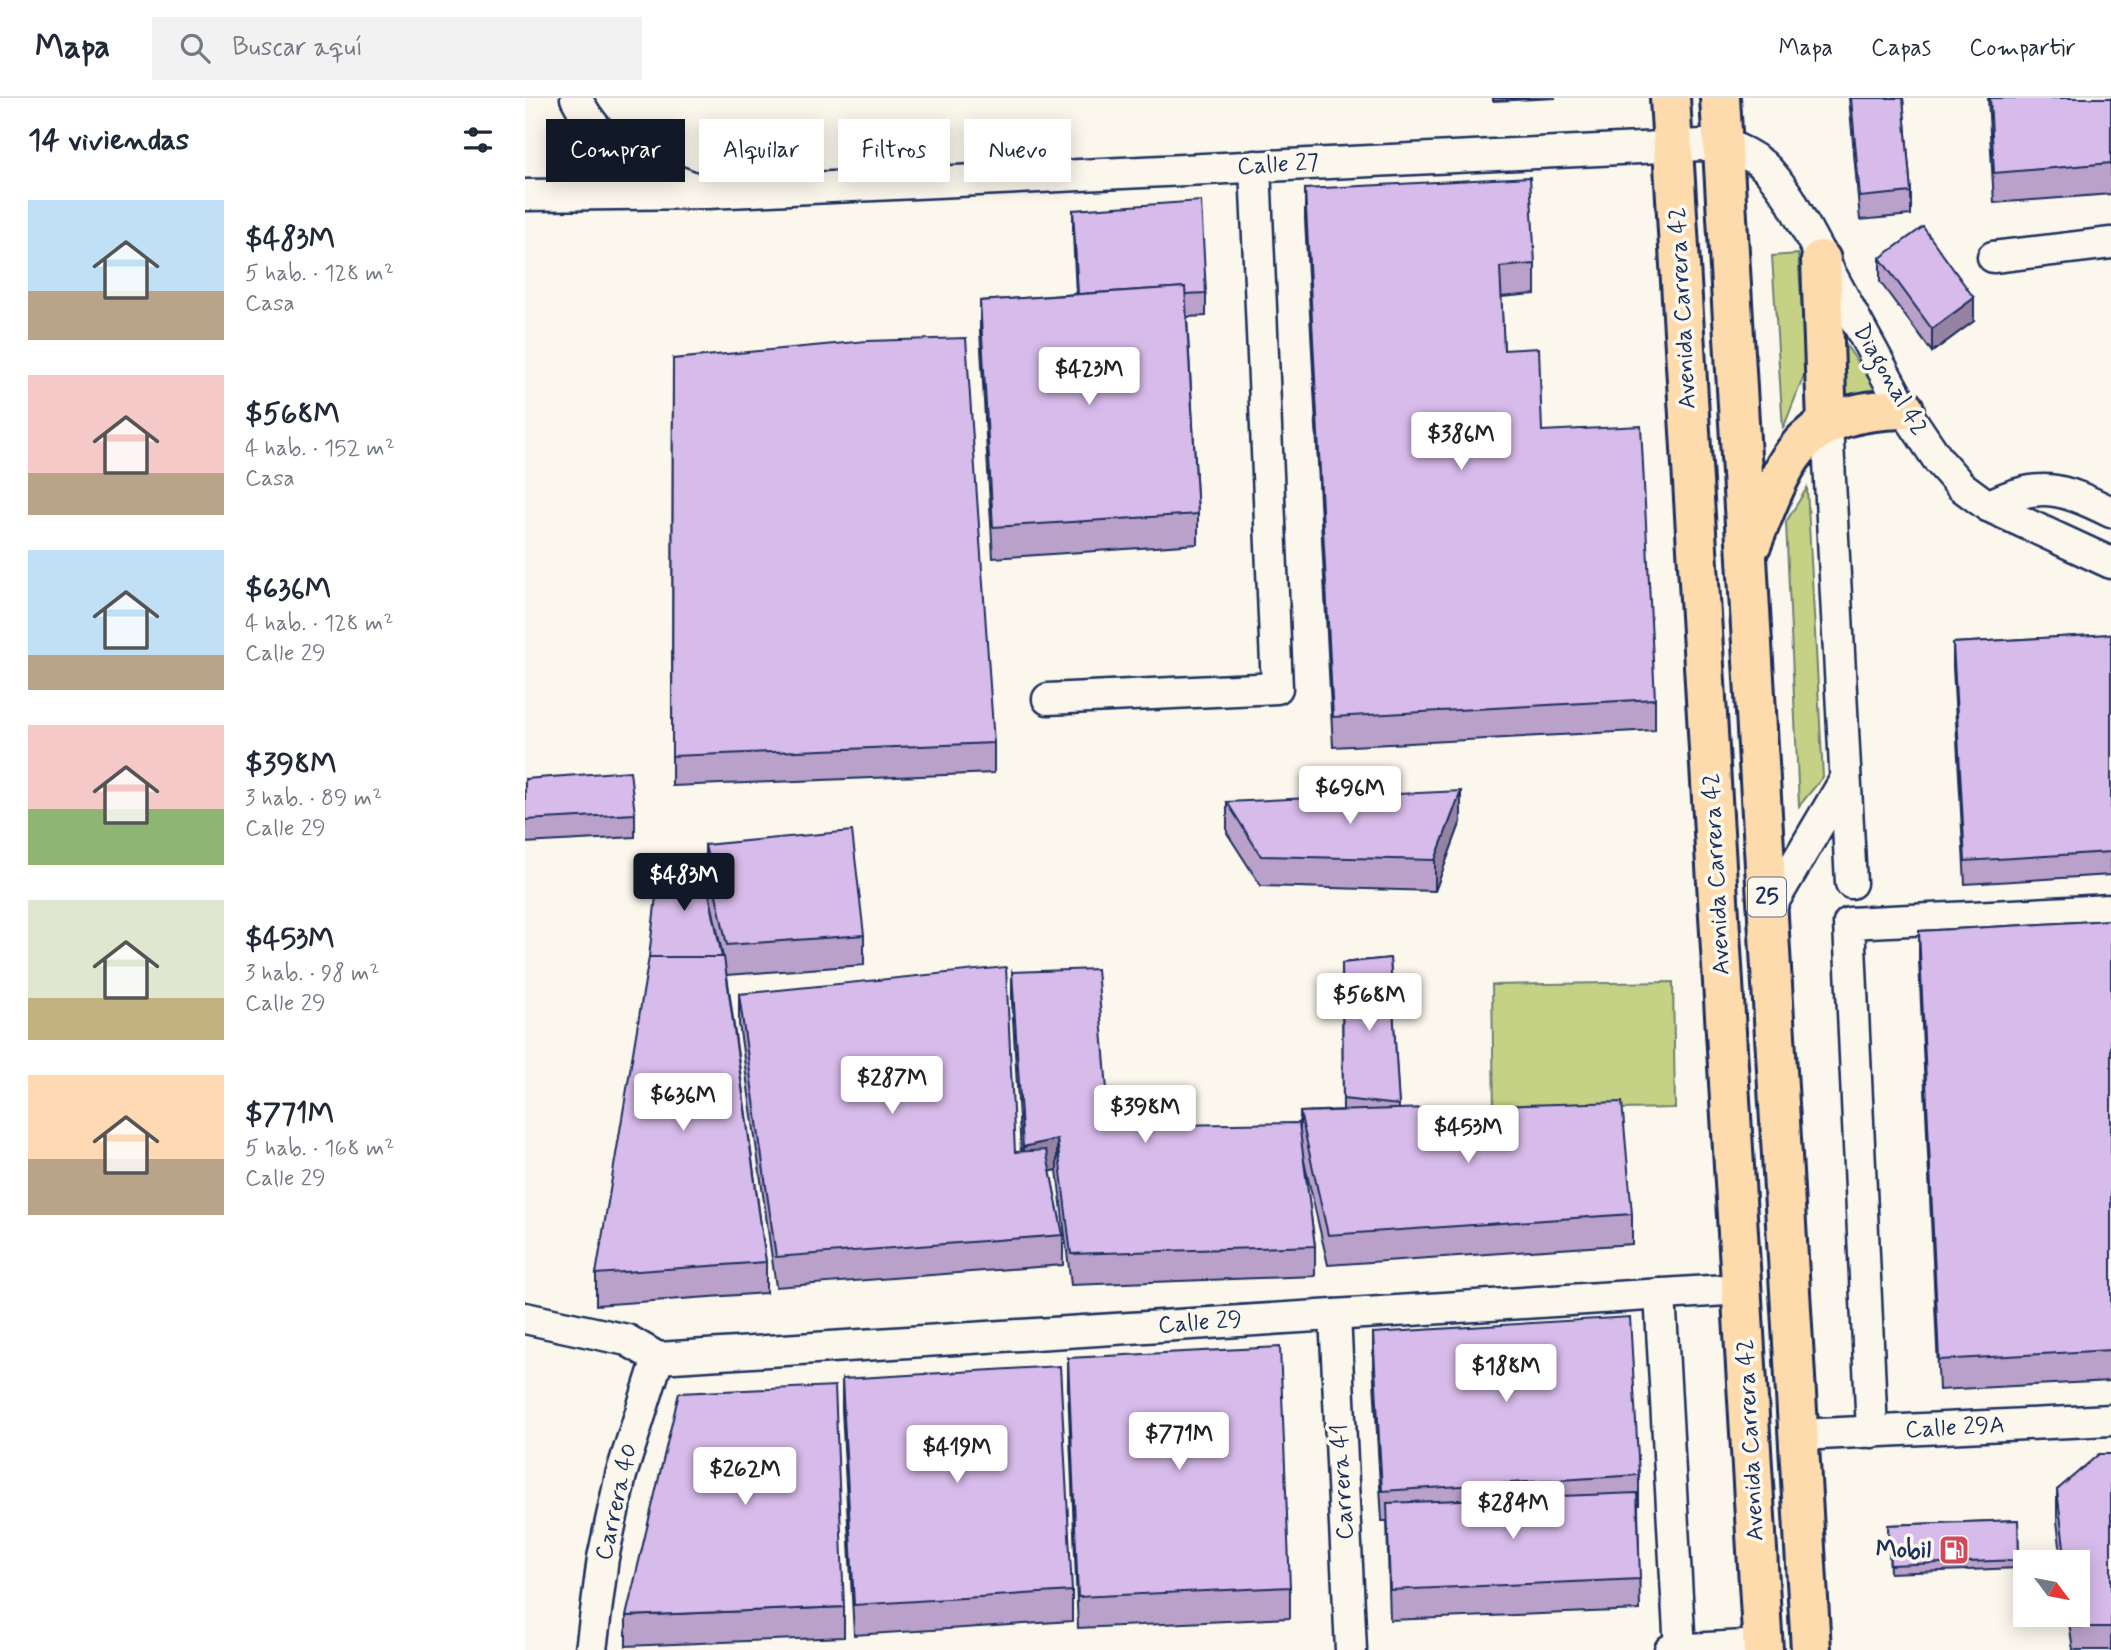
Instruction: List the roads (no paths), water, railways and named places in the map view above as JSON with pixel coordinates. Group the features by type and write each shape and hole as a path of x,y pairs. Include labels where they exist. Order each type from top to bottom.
{"highway":[{"name":"Avenida Carrera 42","path":"1670,98 1763,1647"},
{"name":"Avenida Carrera 42","path":"1720,98 1811,1650"},
{"path":"1821,260 1827,423"},
{"path":"1747,554 1784,465 1806,440 1827,423 1867,410 1904,409"},
{"path":"1749,1416 1809,1606"}],"street":[{"name":"Calle 27","path":"576,98 605,140 629,159 707,193"},
{"name":"Calle 27","path":"525,195 707,193 1723,144"},
{"name":"Diagonal 42","path":"1723,144 1747,152 1762,162 1774,175 1790,199 1904,409 1939,461 1961,486 1988,506 2111,563"},
{"path":"1048,699 1277,688 1255,166"},
{"path":"1993,257 2111,243"},
{"path":"1827,423 1851,883"},
{"path":"1988,506 2016,492 2046,488 2111,512"},
{"path":"1768,911 1845,780"},
{"path":"1872,1432 1849,923 2111,910"},
{"name":"Calle 29","path":"658,1358 1742,1289"},
{"path":"1660,1294 1680,1650"},
{"name":"Carrera 41","path":"1335,1315 1351,1650"},
{"path":"525,1318 627,1340 658,1358"},
{"name":"Carrera 40","path":"591,1650 603,1558 621,1475 658,1358"},
{"name":"Calle 29A","path":"1799,1436 2111,1420"},
{"path":"1670,1650 1763,1647"}],"place":[{"name":"Mobil","path":"1954,1550"}]}
